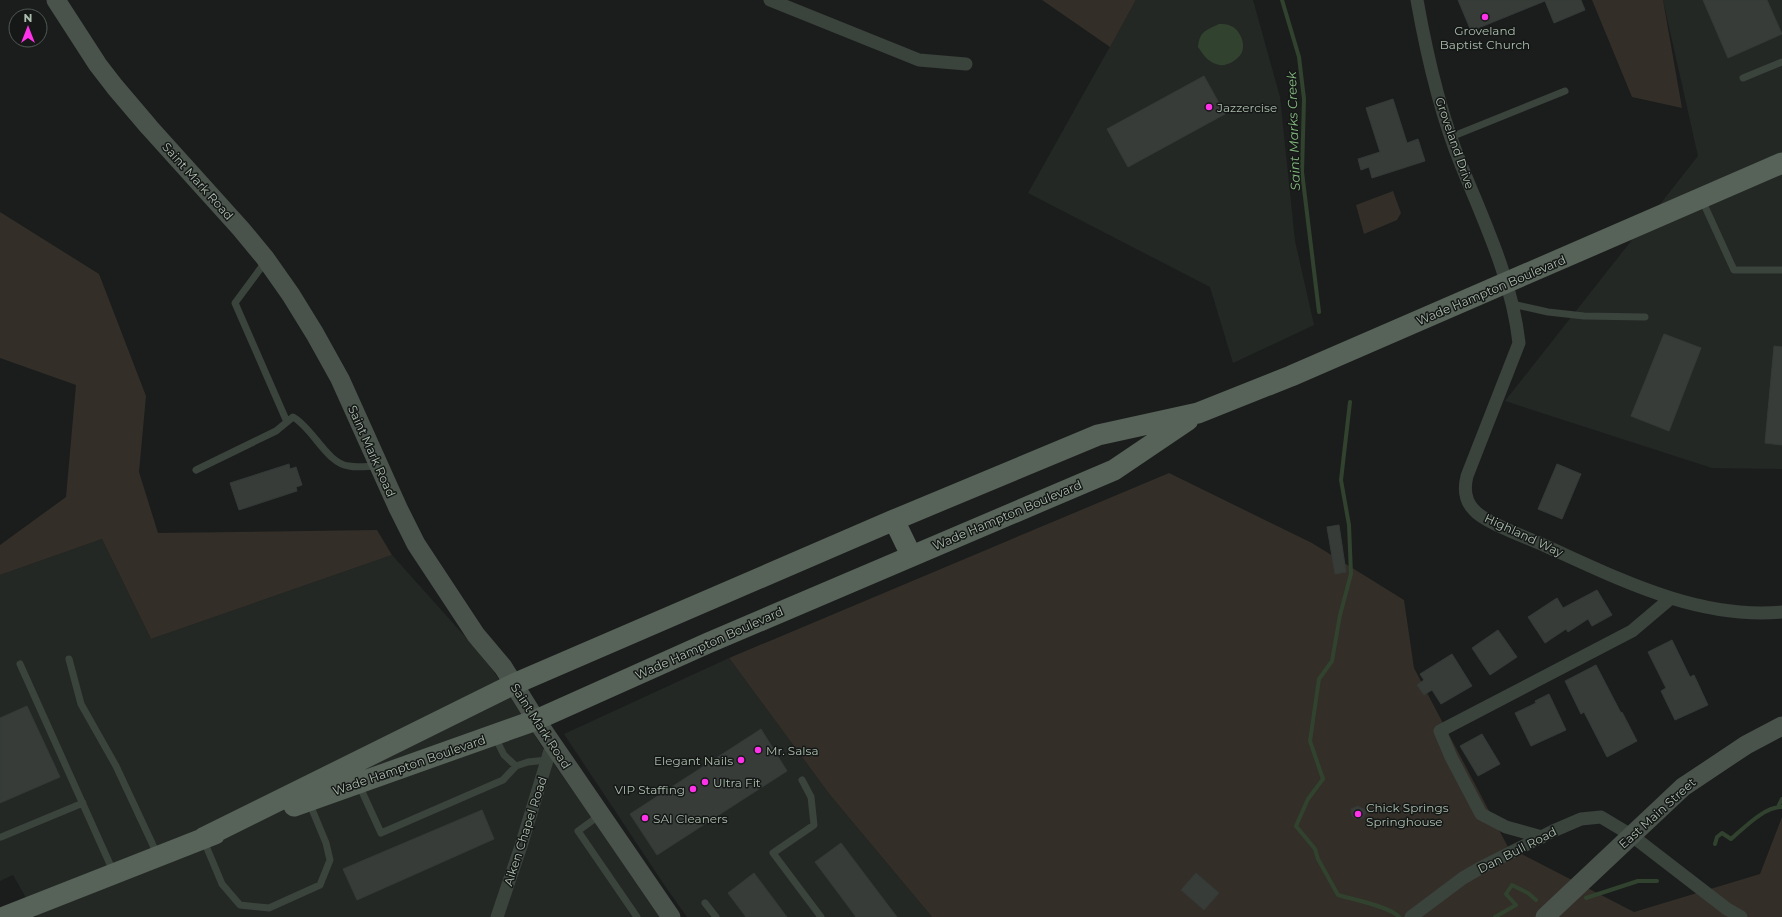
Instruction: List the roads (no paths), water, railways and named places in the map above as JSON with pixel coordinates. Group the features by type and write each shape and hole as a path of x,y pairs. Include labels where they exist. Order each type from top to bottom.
{"main road":[{"name":"Wade Hampton Boulevard","path":"203,838 514,684 894,520 1098,435 1198,413 1291,376 1782,163"},
{"name":"Wade Hampton Boulevard","path":"4,917 30,910 114,873 203,838 536,720 708,643 1114,470 1198,413"},
{"path":"894,520 911,556"}],"street":[{"name":"Saint Mark Road","path":"56,0 98,65 115,87 242,229 266,260 315,334 340,379 398,508 416,544 476,635 503,667 514,684 536,720 550,752 600,815 671,917"},
{"path":"770,0 919,60 966,64"},
{"name":"Groveland Drive","path":"1417,0 1432,72 1451,137 1461,166 1489,230 1507,283"},
{"name":"Highland Way","path":"1507,283 1519,343 1467,476 1465,492 1470,505 1478,514 1506,528 1622,580 1671,598 1721,611 1750,614 1782,612"},
{"path":"1542,836 1506,827 1481,814 1451,757 1440,731 1632,631 1671,598"},
{"name":"East Main Street","path":"1545,917 1683,787 1746,744 1782,726"},
{"name":"Aiken Chapel Road","path":"497,917 550,752"},
{"name":"Dan Bull Road","path":"1411,917 1463,878 1482,867 1542,836 1581,819 1601,817 1631,835 1727,909 1741,917"}],"lane":[{"path":"1743,78 1782,62"},
{"path":"1451,137 1565,91"},
{"path":"1701,198 1734,270 1782,270"},
{"path":"266,260 235,303 287,422"},
{"path":"1512,304 1548,312 1584,316 1646,317"},
{"path":"196,470 276,431 293,417 303,422 324,449 338,463 348,466 379,466"},
{"path":"69,659 80,704 116,766 158,856"},
{"path":"20,664 114,873"},
{"path":"494,735 504,755 516,766"},
{"path":"358,783 381,833 503,780 516,766 550,752"},
{"path":"802,780 811,797 814,825 773,853 821,917"},
{"path":"203,838 222,884 240,905 269,908 320,885 330,860 326,843 309,800"},
{"path":"1,837 83,803"},
{"path":"600,815 578,831 637,917"},
{"path":"705,903 716,917"}],"waterway":[{"name":"Saint Marks Creek","path":"1282,0 1299,57 1304,99 1302,172 1319,312"},
{"name":"Saint Marks Creek","path":"1350,402 1341,480 1349,525 1351,574 1340,615 1332,661 1319,679 1310,741 1323,779 1308,799 1296,826 1315,849 1318,859 1338,895 1380,907 1395,913 1399,917"},
{"path":"1778,807 1782,799"},
{"path":"1715,844 1717,837 1722,833 1731,839 1762,814 1769,810 1782,807"},
{"path":"1586,898 1638,881 1657,881"},
{"path":"1495,917 1516,905 1506,894 1512,885 1528,893 1536,900"}],"place":[{"name":"Groveland Baptist Church","path":"1485,17"},
{"name":"Jazzercise","path":"1209,107"},
{"name":"Mr. Salsa","path":"758,750"},
{"name":"Elegant Nails","path":"741,760"},
{"name":"Ultra Fit","path":"705,782"},
{"name":"VIP Staffing","path":"693,789"},
{"name":"Chick Springs Springhouse","path":"1358,814"},
{"name":"SAI Cleaners","path":"645,818"}]}
